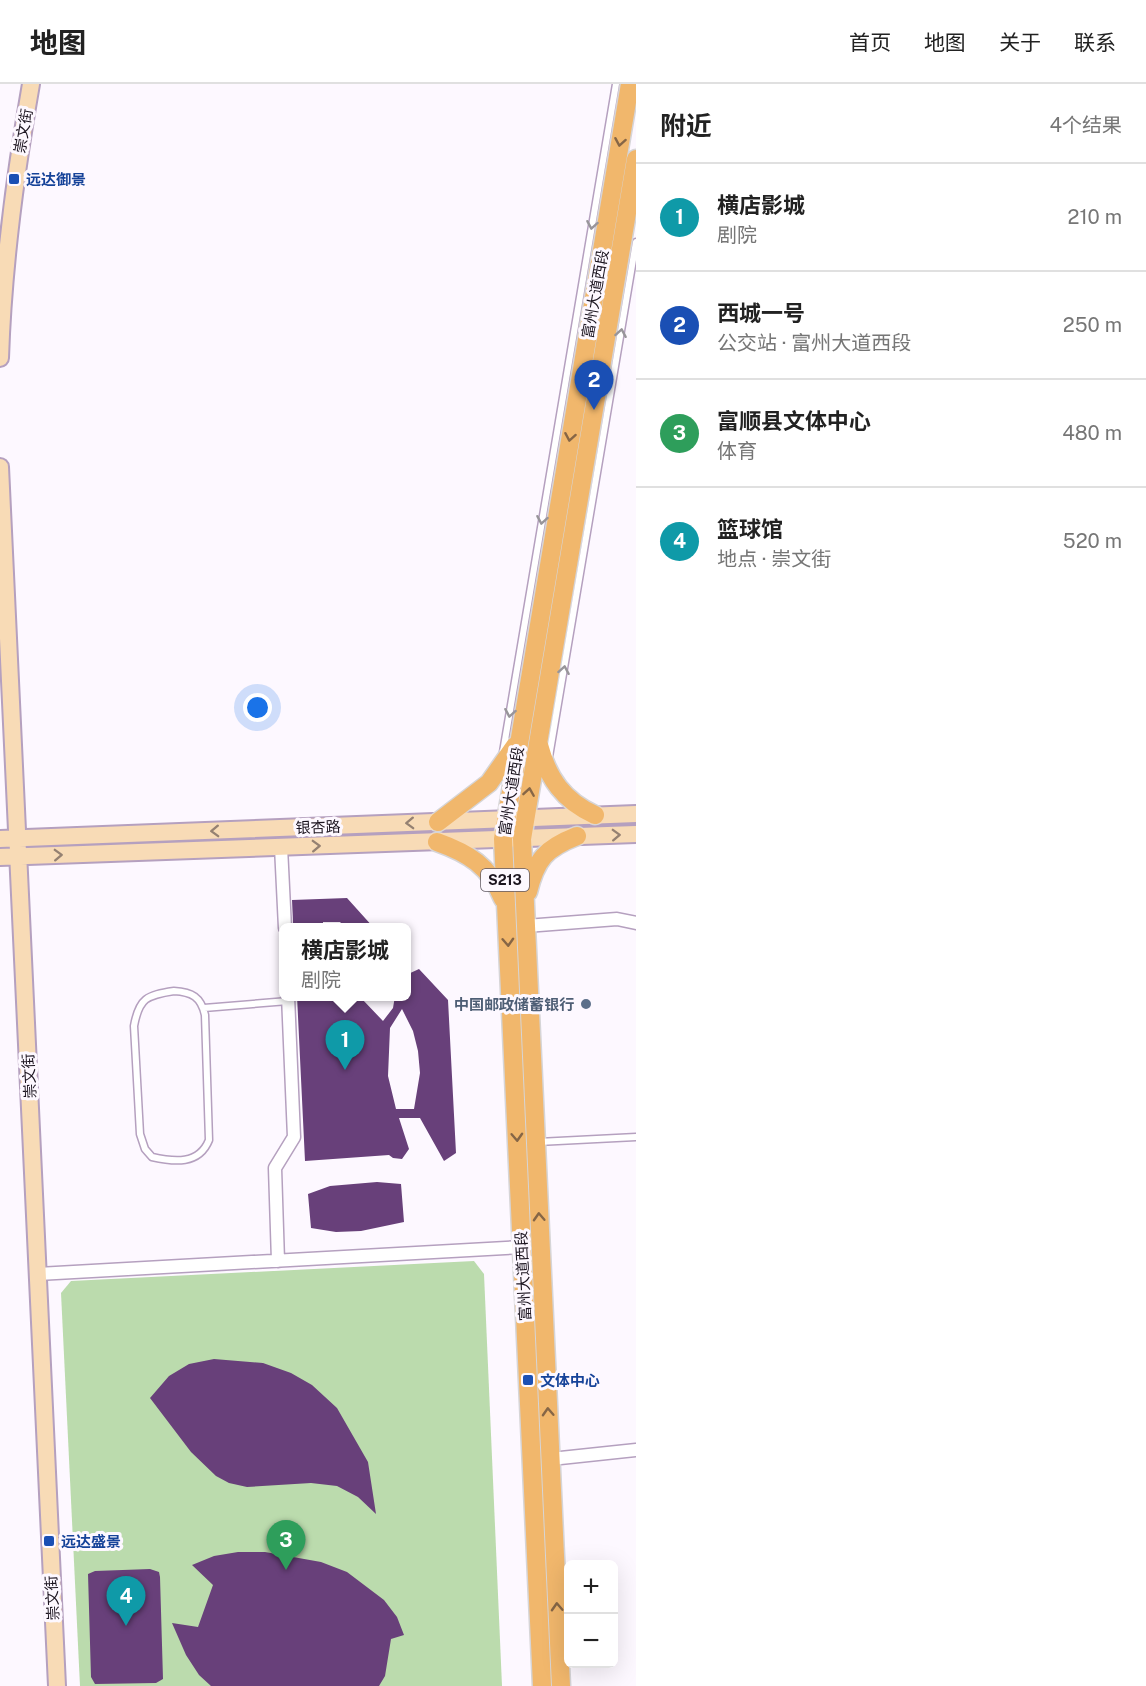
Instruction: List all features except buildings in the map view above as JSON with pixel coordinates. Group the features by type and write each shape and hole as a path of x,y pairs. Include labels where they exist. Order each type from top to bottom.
{"main road":[{"name":"富州大道西段","path":"542,1686 503,839 630,84"},
{"name":"富州大道西段","path":"561,1686 522,838 636,159"},
{"path":"438,822 474,796 501,768 519,740"},
{"path":"538,741 547,769 560,792 575,806 595,816"},
{"path":"525,906 531,879 545,853 555,845 577,837"},
{"path":"437,842 467,853 478,861 498,888 506,909"}],"street":[{"name":"崇文街","path":"0,358 2,298 15,179 31,84"},
{"name":"崇文街","path":"0,466 57,1686"},
{"name":"银杏路","path":"0,839 636,814"},
{"name":"银杏路","path":"0,857 636,834"},
{"path":"281,847 285,923"},
{"path":"526,926 617,919 636,923"},
{"path":"279,1261 275,1168 294,1137 288,1001"},
{"path":"38,1274 522,1247"},
{"path":"551,1459 636,1450"}],"lane":[{"path":"501,768 616,84"},
{"path":"547,769 636,242"},
{"path":"186,992 197,996 204,1008 209,1140 205,1150 187,1160 152,1157 145,1149 140,1134 134,1026 138,1006 154,994 186,992"},
{"path":"204,1008 279,1000"},
{"path":"536,1142 636,1137"}],"green space":[{"path":"474,1261 484,1274 502,1686 80,1686 61,1293 71,1281"}],"place":[{"name":"远达御景","path":"14,179"},
{"name":"西城一号","path":"594,410"},
{"name":"中国邮政储蓄银行","path":"586,1004"},
{"name":"横店影城","path":"345,1070"},
{"name":"文体中心","path":"528,1380"},
{"name":"远达盛景","path":"49,1541"},
{"name":"富顺县文体中心","path":"286,1570"},
{"name":"篮球馆","path":"126,1626"}]}
